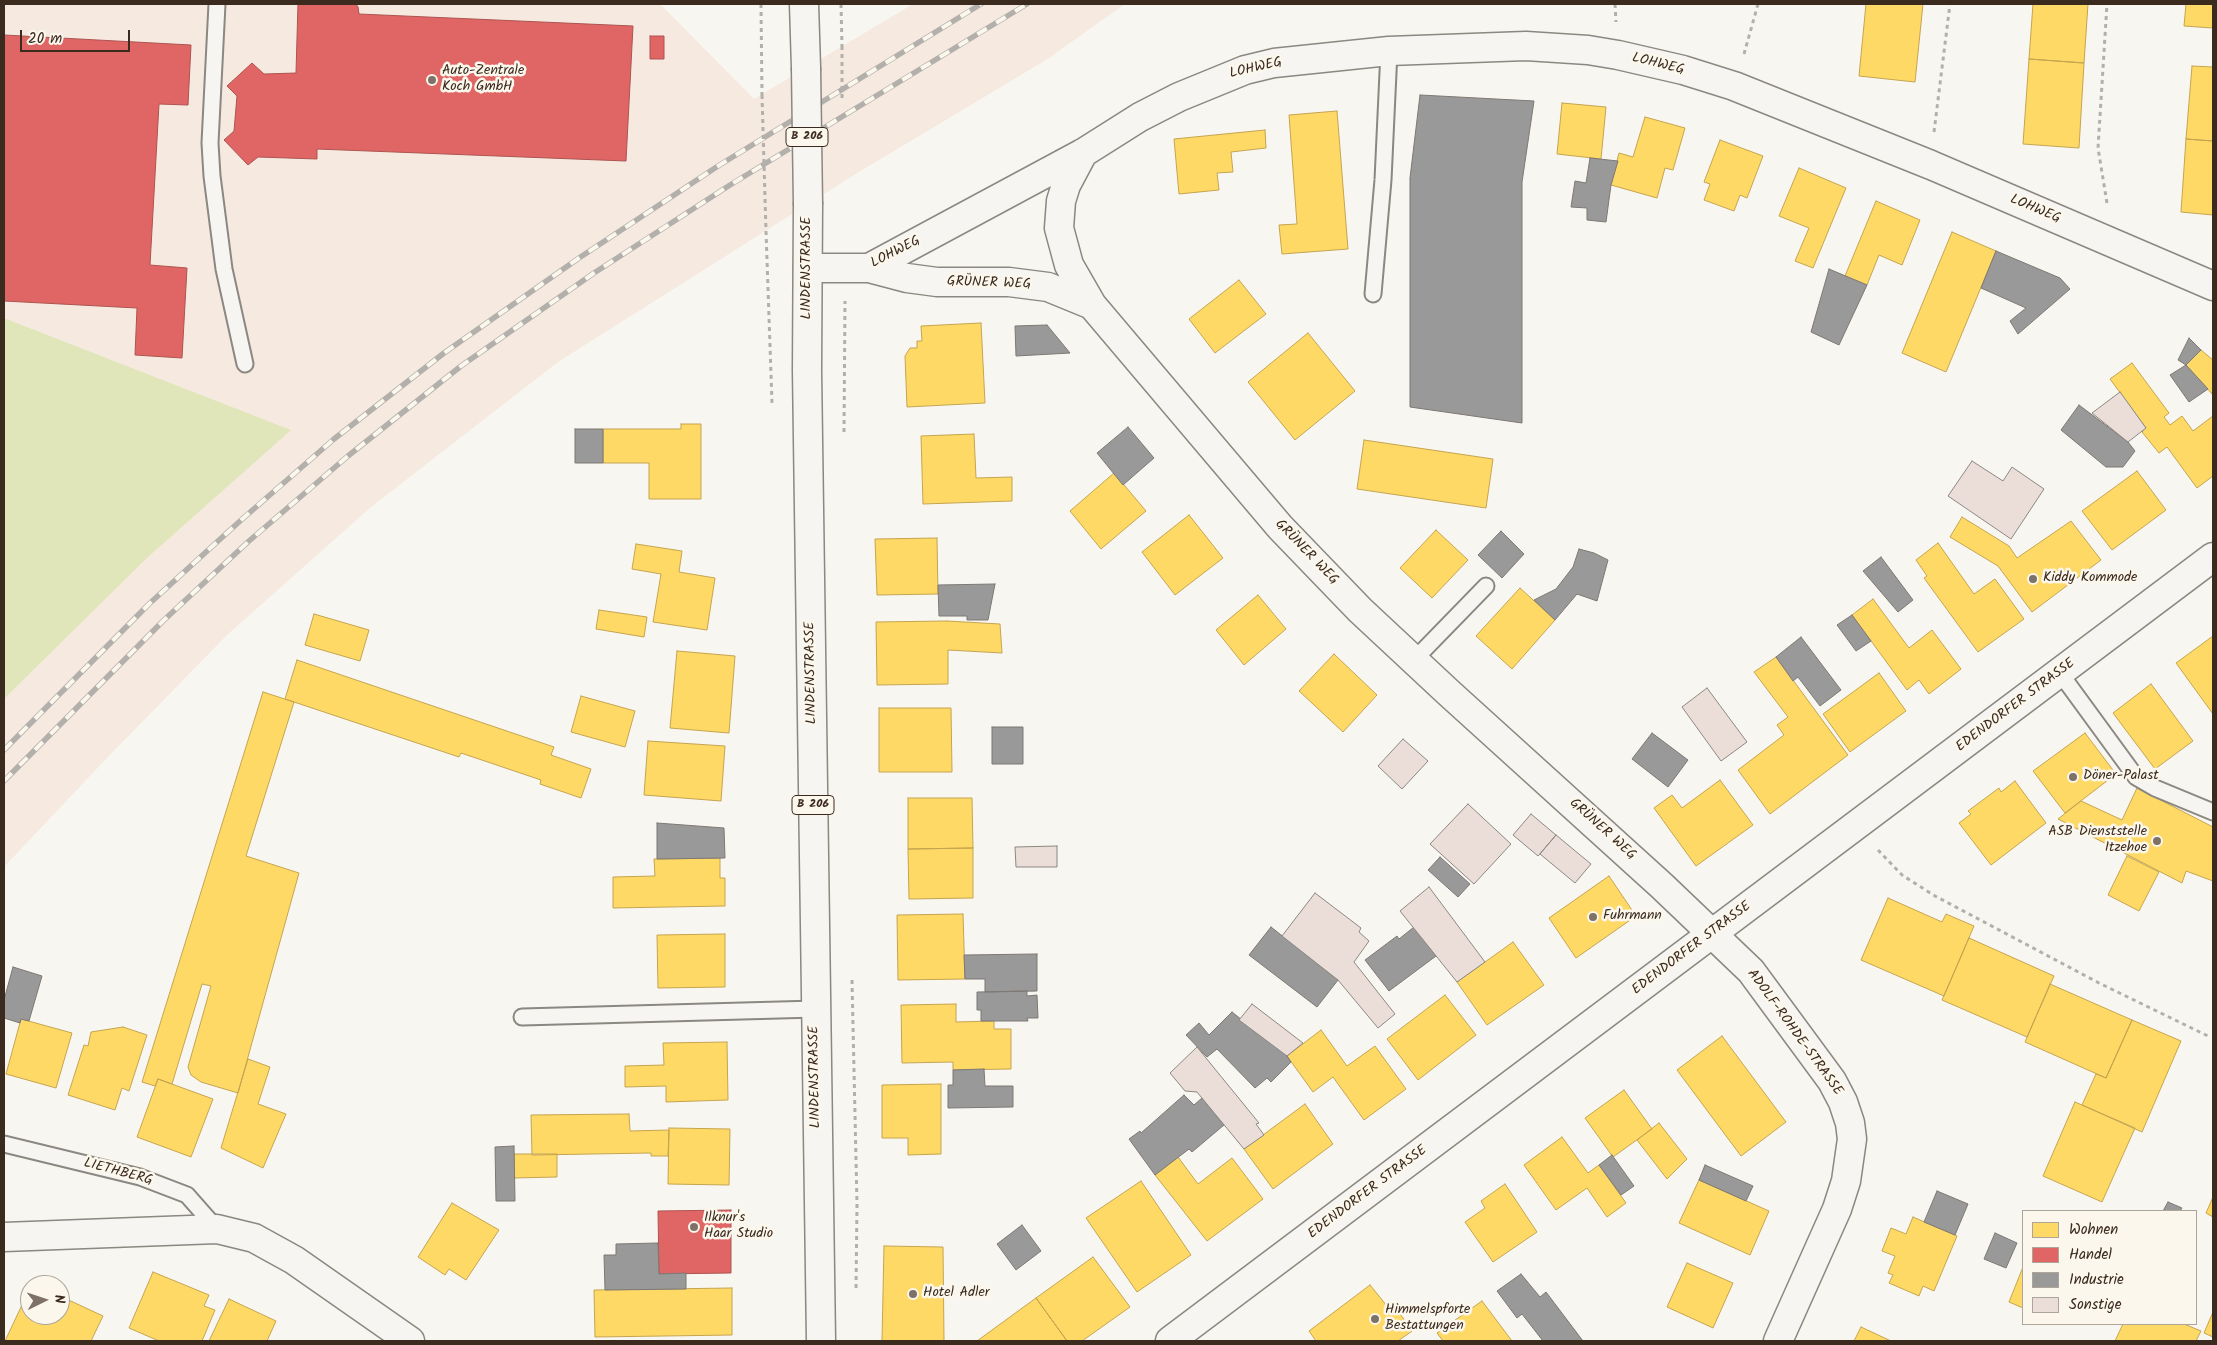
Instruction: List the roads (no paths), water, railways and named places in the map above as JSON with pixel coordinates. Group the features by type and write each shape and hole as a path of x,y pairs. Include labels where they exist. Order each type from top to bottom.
{"street":[{"name":"LINDENSTRASSE","path":"804,4 821,1341"},
{"name":"LOHWEG","path":"808,268 857,268 1083,153 1140,116 1179,97 1245,70 1274,63 1389,52 1526,46 1588,50 1683,70 1734,86 1930,165 2213,286"},
{"path":"1083,153 1063,193 1059,228 1069,265 1092,305"},
{"name":"GRÜNER WEG","path":"857,268 930,281 1009,282 1048,288 1092,305 1280,527 1360,610 1712,934"},
{"name":"EDENDORFER STRASSE","path":"1170,1341 2213,557"},
{"name":"ADOLF-ROHDE-STRASSE","path":"1712,934 1751,971 1827,1074 1843,1102 1850,1123 1852,1139 1850,1159 1843,1190 1837,1208 1778,1341"},
{"path":"4,1237 217,1229 254,1238 294,1260 410,1341"}],"lane":[{"path":"217,4 210,143 212,176 224,269 245,364"},
{"path":"1373,294 1383,180 1389,52"},
{"path":"1414,660 1486,586"},
{"path":"2060,673 2136,777 2155,788 2213,812"},
{"path":"522,1016 816,1009"},
{"name":"LIETHBERG","path":"4,1144 140,1177 187,1195 217,1229"}],"railway":[{"path":"4,750 149,604 240,521 334,439 444,353 579,258 718,166 981,4"},
{"path":"4,781 163,621 249,541 348,456 461,366 594,273 730,185 1027,4"}],"place":[{"name":"Auto-Zentrale Koch GmbH","path":"432,80"},
{"name":"Kiddy Kommode","path":"2033,579"},
{"name":"Döner-Palast","path":"2073,777"},
{"name":"ASB Dienststelle Itzehoe","path":"2157,841"},
{"name":"Fuhrmann","path":"1593,917"},
{"name":"Ilknur's Haar Studio","path":"694,1227"},
{"name":"Hotel Adler","path":"913,1294"},
{"name":"Himmelspforte Bestattungen","path":"1375,1319"}]}
